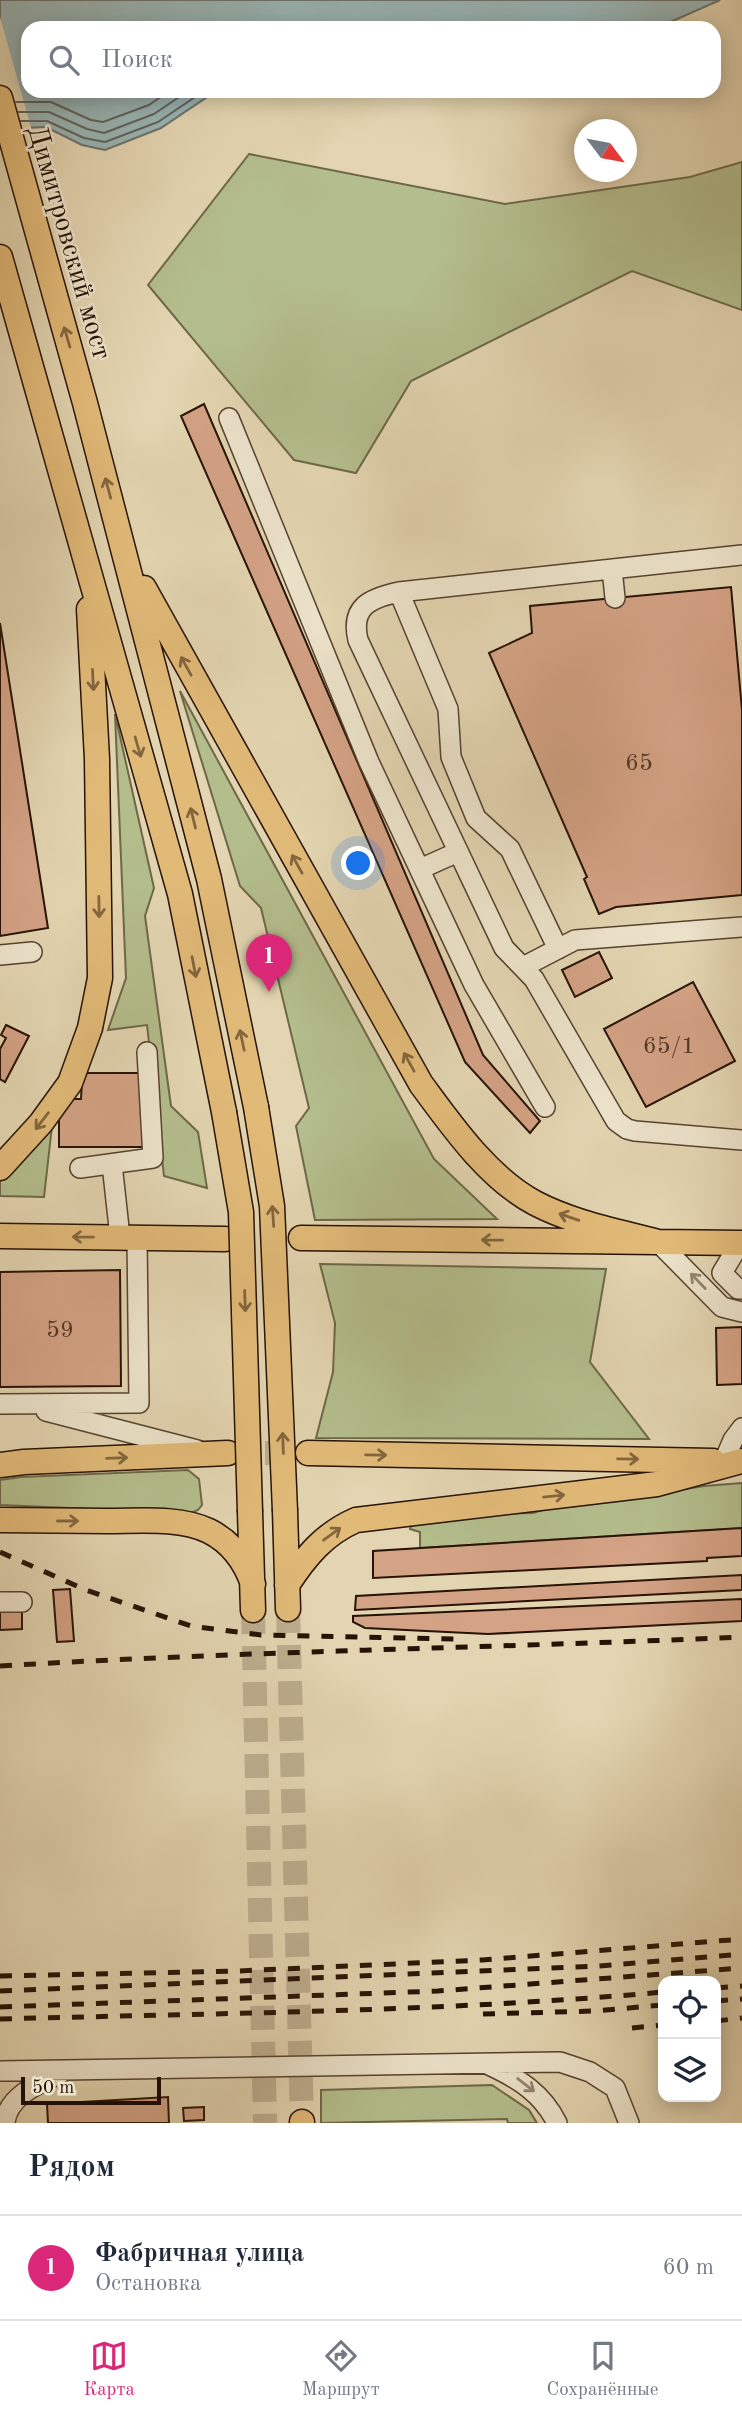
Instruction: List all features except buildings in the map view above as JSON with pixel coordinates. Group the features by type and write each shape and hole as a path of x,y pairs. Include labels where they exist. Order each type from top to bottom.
{"main road":[{"name":"Димитровский мост","path":"0,98 126,554"},
{"path":"0,257 180,894 224,1112 242,1212 253,1610"},
{"path":"126,554 209,878 256,1107 272,1206 288,1597 304,1559 328,1535 356,1520 657,1484 736,1461"},
{"path":"126,554 186,667 414,1072 459,1136 508,1185 534,1202 566,1217 658,1242"},
{"path":"0,1168 41,1123 70,1083 90,1028 100,978 97,759 86,563"},
{"path":"0,1236 225,1239"},
{"path":"301,1238 741,1243"},
{"path":"308,1453 736,1461"},
{"path":"0,1465 220,1454"},
{"path":"0,1520 155,1521 194,1525 209,1531 233,1550 243,1561 253,1584"}],"street":[{"path":"229,418 369,762 474,985 545,1107"},
{"path":"742,555 399,592 366,603 357,620 356,631 363,653 504,948 534,979 616,1121 635,1131 742,1140"},
{"path":"612,569 615,598"},
{"path":"399,592 448,709 451,757 476,818 510,849 558,949"},
{"path":"420,870 458,852"},
{"path":"523,967 579,939 742,927"},
{"path":"0,955 32,952"},
{"path":"80,1168 153,1158 147,1052"},
{"path":"0,1404 139,1403 128,1238 112,1164"},
{"path":"658,1242 722,1307 742,1312"},
{"path":"741,1243 722,1273 738,1289 742,1289"},
{"path":"0,1413 21,1404 220,1454"},
{"path":"736,1461 733,1440 742,1428"},
{"path":"0,1602 22,1601"},
{"path":"482,2062 530,2087 545,2103 557,2123"},
{"path":"0,2071 560,2062 590,2073 615,2088 629,2123"},
{"path":"4,2115 33,2087 68,2069"}],"green space":[{"path":"249,154 505,204 690,177 742,162 742,310 632,271 411,381 356,473 294,460 148,285"},
{"path":"180,691 434,1159 497,1219 315,1220 296,1126 309,1108 261,908 240,886"},
{"path":"115,714 154,888 145,916 171,1106 198,1132 207,1188 164,1176 147,1025 108,1030 126,978"},
{"path":"52,1126 44,1197 0,1196 0,1178"},
{"path":"320,1264 606,1269 590,1362 649,1439 316,1438 333,1372 335,1323"},
{"path":"188,1470 199,1479 202,1505 191,1513 0,1505 0,1480"},
{"path":"742,1483 742,1528 420,1548 420,1532 410,1529 413,1521 444,1515 533,1513 562,1504 611,1501 704,1486"},
{"path":"492,2085 529,2110 537,2123 508,2123 507,2119 321,2123 321,2090"}],"water":[{"path":"0,0 720,0 673,21 21,21 21,98 206,98 161,128 105,150 82,145 46,127 0,129"}],"pier":[{"path":"0,17 32,131 0,132"}],"tunnel":[{"path":"225,1239 301,1238"},
{"path":"229,1453 304,1453"},
{"path":"288,1609 302,2122"},
{"path":"253,1610 265,2123"}],"railway":[{"path":"0,1552 86,1590 191,1626 261,1635 455,1639"},
{"path":"0,1666 742,1637"},
{"path":"0,1976 238,1971 482,1960 742,1939"},
{"path":"0,1991 599,1966 742,1954"},
{"path":"0,2007 438,1991 742,1968"},
{"path":"721,1988 742,1986"},
{"path":"0,2019 415,2008 658,1992"},
{"path":"721,2001 742,1999"},
{"path":"483,2014 594,2011 658,2005"},
{"path":"721,2020 742,2018"},
{"path":"632,2028 658,2025"}],"place":[{"name":"Фабричная улица","path":"269,992"}]}
